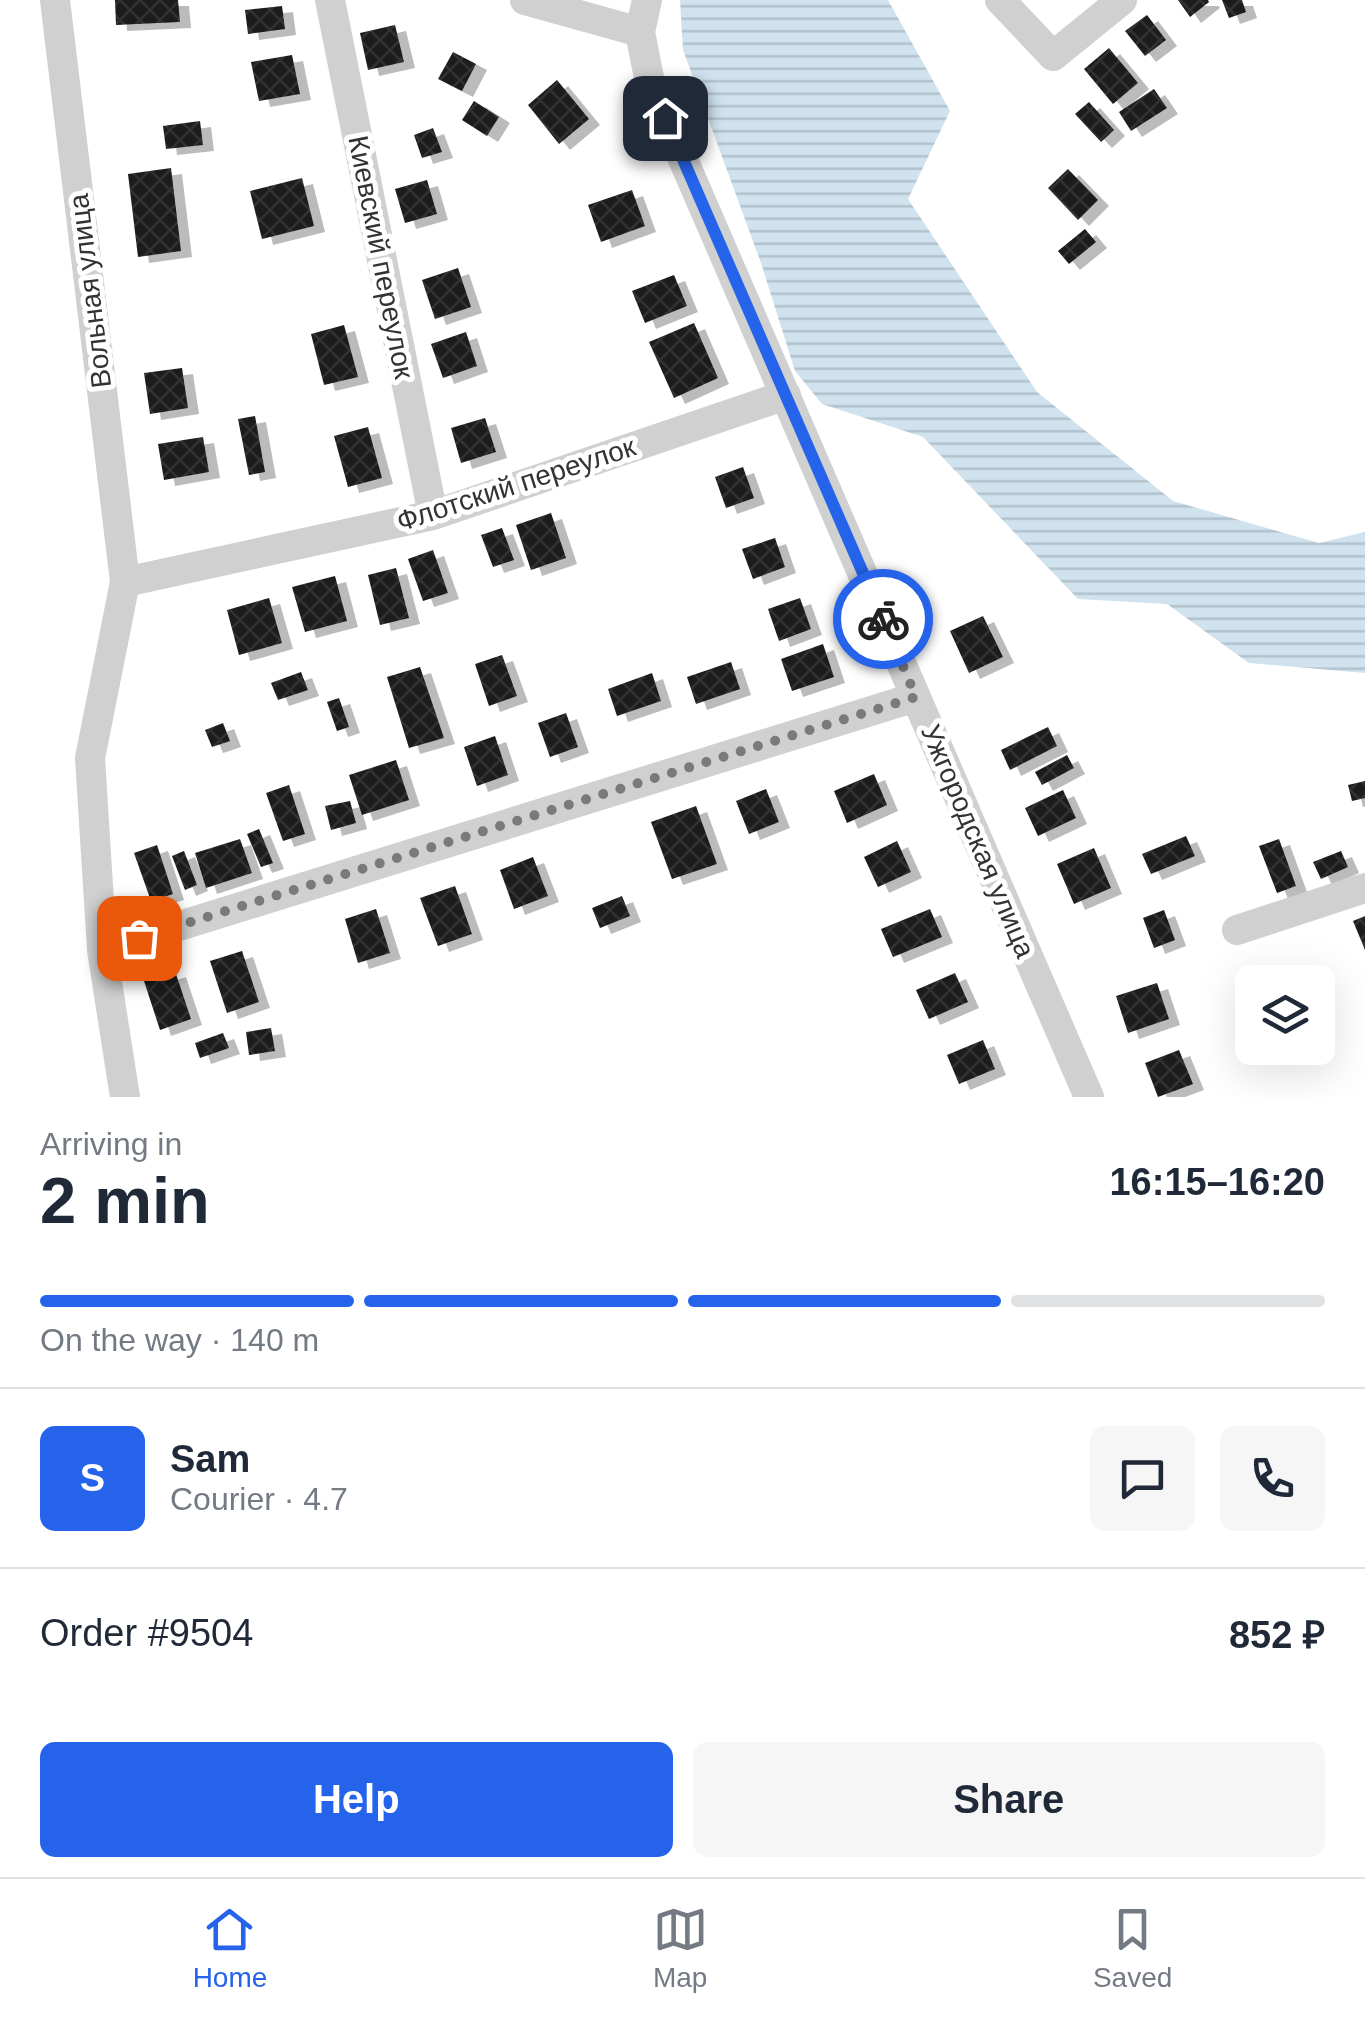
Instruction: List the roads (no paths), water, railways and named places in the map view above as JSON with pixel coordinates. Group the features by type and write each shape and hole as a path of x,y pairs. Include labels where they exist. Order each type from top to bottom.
{"street":[{"name":"Вольная улица","path":"55,0 124,582 90,758 102,950 125,1097"},
{"name":"Киевский переулок","path":"330,0 433,515"},
{"path":"525,0 640,32 646,0"},
{"path":"1000,0 1053,56 1122,0"},
{"name":"Ужгородская улица","path":"640,32 650,83 1089,1097"},
{"name":"Флотский переулок","path":"124,582 433,515 786,395"},
{"path":"102,950 916,697"},
{"path":"1237,930 1365,888"}],"water":[{"path":"680,0 888,0 950,111 908,199 1037,392 1173,501 1319,543 1365,532 1365,673 1249,663 1167,604 1078,599 923,437 822,404 795,371 761,263 683,50"}]}
